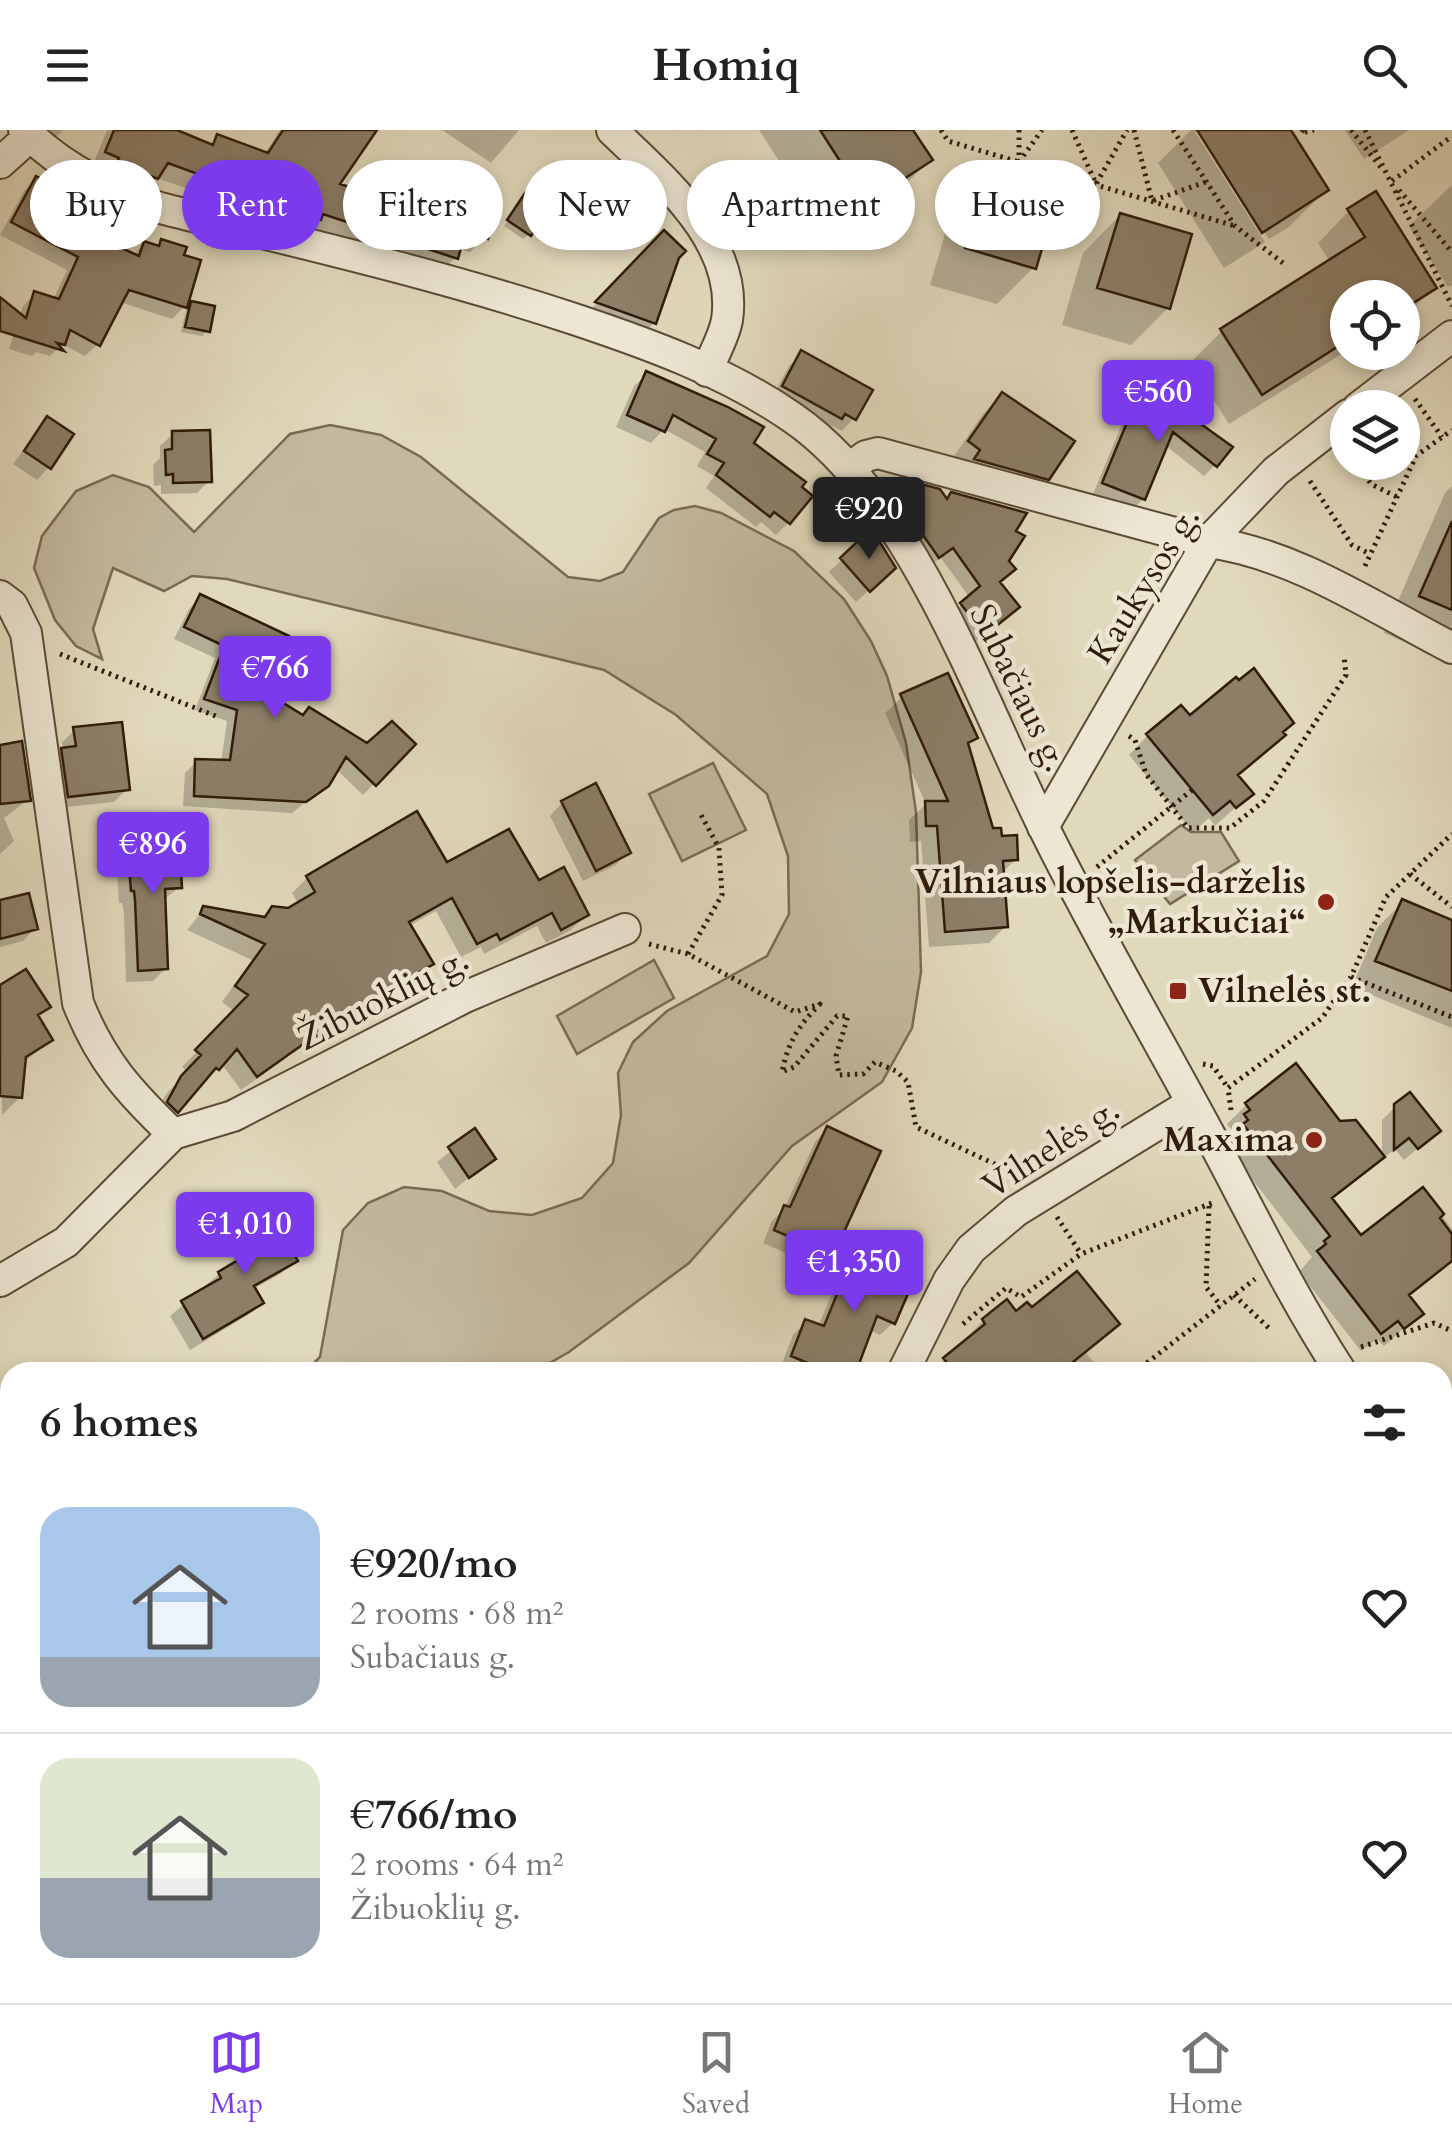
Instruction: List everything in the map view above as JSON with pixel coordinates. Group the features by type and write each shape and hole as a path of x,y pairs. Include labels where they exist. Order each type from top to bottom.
{"street":[{"path":"612,130 699,222 724,268 727,321 707,371"},
{"path":"2,164 27,133"},
{"name":"Subačiaus g.","path":"27,133 62,164 109,190 146,204 528,304 661,350 758,396 796,420 849,469 906,544 1074,886 1334,1362"},
{"path":"1381,390 1452,336"},
{"name":"Kaukysos g.","path":"1044,827 1208,542 1294,457 1330,429"},
{"path":"849,469 866,456 878,453 1208,542 1246,547 1285,561 1452,648"},
{"path":"0,596 12,605 26,633 78,1003 94,1044 134,1097 174,1134"},
{"name":"Žibuoklių g.","path":"0,1281 66,1242 174,1134 234,1116 465,997 625,929"},
{"name":"Vilnelės g.","path":"909,1362 949,1280 971,1249 1016,1211 1192,1103"}],"path":[{"path":"941,130 948,142 1012,160"},
{"path":"1019,130 1019,160"},
{"path":"1020,160 1042,130"},
{"path":"1072,130 1085,160"},
{"path":"1100,178 1130,130"},
{"path":"1130,130 1152,202"},
{"path":"1173,130 1235,226 1282,262"},
{"path":"1303,130 1301,133 1314,130"},
{"path":"1350,130 1452,252"},
{"path":"1366,130 1452,306"},
{"path":"1391,180 1452,136"},
{"path":"1152,202 1206,182"},
{"path":"1100,185 1235,226"},
{"path":"1399,376 1442,437"},
{"path":"1351,596 1416,456 1452,430"},
{"path":"1294,457 1352,545 1370,554"},
{"path":"1368,480 1397,497"},
{"path":"28,650 56,652 218,717"},
{"path":"1104,722 1135,740 1146,774 1188,828 1230,828 1264,801 1346,676 1344,654"},
{"path":"1074,886 1192,790"},
{"path":"688,954 722,895 720,848 699,812"},
{"path":"1208,1132 1230,1116 1228,1088 1322,1018 1351,977 1386,898 1452,834"},
{"path":"1410,874 1452,907"},
{"path":"625,929 653,946 688,954 795,1012 820,1004 801,1023 788,1046 782,1072 794,1068 837,1016 848,1016 836,1056 839,1075 863,1074 875,1062 896,1070 908,1082 916,1127 1015,1172 1043,1195 1080,1254"},
{"path":"1351,977 1452,1016"},
{"path":"920,1340 936,1347 1006,1288 1021,1297 1080,1254 1209,1206 1219,1196"},
{"path":"1209,1206 1206,1287 1220,1306"},
{"path":"1148,1362 1276,1262"},
{"path":"1234,1296 1272,1332"},
{"path":"1340,1362 1434,1323 1452,1332"}],"shaded area":[{"path":"330,425 381,435 421,457 568,577 600,581 623,572 659,518 674,510 695,506 721,513 794,551 844,599 871,641 887,676 906,743 916,812 921,972 912,1028 882,1082 792,1146 689,1263 552,1362 315,1362 320,1357 343,1230 368,1203 404,1187 442,1191 489,1211 532,1215 582,1198 613,1163 621,1115 618,1073 633,1042 667,1011 767,956 789,914 788,856 767,794 676,715 604,670 227,579 192,576 164,591 113,568 93,629 102,659 76,646 55,620 34,568 42,536 76,491 113,475 149,487 194,532 290,434"},
{"path":"713,763 746,830 682,861 649,794"},
{"path":"1181,825 1191,832 1221,832 1239,861 1170,904 1135,860"},
{"path":"654,960 674,998 577,1054 557,1016"}],"building":[{"path":"114,130 177,130 213,145 217,134 268,153 283,130 377,130 356,160 343,160 343,221 323,214 323,160 182,160 182,168 168,163 162,173 162,160 118,160 105,152"},
{"path":"820,130 913,130 933,160 915,172 915,160 839,160"},
{"path":"1197,130 1291,130 1329,190 1262,233"},
{"path":"30,187 30,232 11,222"},
{"path":"1376,191 1437,288 1420,299 1420,280 1330,280 1330,352 1262,395 1220,329 1365,237 1347,209"},
{"path":"523,196 523,231 507,220"},
{"path":"1120,213 1192,234 1170,309 1097,288"},
{"path":"667,233 686,251 679,258 656,324 595,302 645,250 667,250"},
{"path":"162,239 182,245 184,255 201,260 187,308 129,290 100,346 70,330 65,345 57,343 64,351 0,331 0,297 26,318 34,291 59,299 78,257 65,250 126,250 139,256 141,250 162,250"},
{"path":"431,250 460,250 458,259"},
{"path":"972,250 1042,250 1036,269"},
{"path":"191,301 215,306 210,332 185,327"},
{"path":"801,350 873,390 856,420 845,414 842,419 782,386"},
{"path":"646,371 764,427 754,443 806,482 802,487 813,496 790,524 774,512 770,517 716,475 724,463 707,454 716,439 673,415 665,432 627,415"},
{"path":"1002,392 1075,441 1049,480 974,459 980,450 968,441"},
{"path":"1137,398 1175,412 1180,398 1199,407 1198,422 1233,447 1217,467 1173,432 1145,500 1102,483"},
{"path":"47,416 74,434 51,469 24,451"},
{"path":"210,430 212,482 173,483 173,474 166,475 165,450 172,449 172,431"},
{"path":"925,485 940,489 947,499 951,492 1027,513 1016,531 1025,536 1009,561 1016,569 1000,582 1020,607 985,635 960,603 980,586 953,548 939,558 900,502"},
{"path":"1452,521 1452,610 1419,596"},
{"path":"863,536 869,543 876,536 896,568 870,592 840,558"},
{"path":"200,594 289,636 272,696 303,715 309,707 367,743 392,721 416,744 376,786 346,757 329,786 306,802 194,796 195,759 230,760 237,710 204,699 224,646 184,627"},
{"path":"1254,668 1294,723 1283,732 1286,735 1238,775 1254,794 1236,808 1230,801 1213,815 1146,734 1181,705 1190,715 1236,677 1239,680"},
{"path":"948,673 978,738 968,743 993,828 1001,828 1002,836 1017,835 1018,860 1003,861 1008,927 945,932 937,826 926,826 925,801 948,801 900,694"},
{"path":"122,722 130,790 68,797 61,748 76,746 73,727"},
{"path":"22,741 31,801 0,804 0,745"},
{"path":"596,783 631,853 596,871 561,801"},
{"path":"417,811 447,862 509,829 539,880 564,867 589,915 561,930 552,913 500,940 497,934 477,944 452,898 409,922 434,964 367,1001 369,1005 309,1040 257,1077 237,1049 178,1113 167,1102 181,1076 201,1055 195,1050 248,995 235,986 265,944 200,914 203,906 265,917 272,906 288,908 315,892 306,876"},
{"path":"179,839 182,888 165,889 168,969 138,971 135,900 127,843"},
{"path":"29,893 38,929 0,939 0,900"},
{"path":"1402,899 1452,920 1452,991 1375,961"},
{"path":"26,969 51,1007 38,1015 53,1040 26,1057 22,1098 0,1096 0,985"},
{"path":"1296,1063 1340,1121 1356,1120 1385,1157 1332,1198 1361,1235 1423,1187 1444,1214 1440,1218 1452,1234 1452,1261 1409,1295 1424,1314 1404,1329 1398,1321 1381,1334 1317,1251 1330,1236 1243,1124 1248,1120 1244,1114 1250,1110 1245,1103"},
{"path":"1410,1092 1441,1131 1418,1149 1409,1138 1394,1150 1394,1104"},
{"path":"827,1126 881,1151 833,1256 774,1230 784,1205 790,1207"},
{"path":"475,1128 496,1159 469,1178 448,1147"},
{"path":"289,1213 307,1245 293,1252 298,1261 254,1286 264,1303 203,1339 181,1301 221,1278 218,1272 253,1251 246,1237"},
{"path":"855,1250 916,1275 895,1324 877,1316 860,1362 805,1362 791,1356 805,1319 824,1326"},
{"path":"1077,1271 1120,1324 1073,1362 946,1362 943,1358 985,1324 982,1319 1007,1299 1016,1311 1027,1302 1032,1307"}],"place":[{"name":"Vilniaus lopšelis-darželis „Markučiai“","path":"1326,902"},
{"name":"Vilnelės st.","path":"1178,991"},
{"name":"Maxima","path":"1314,1140"}]}
